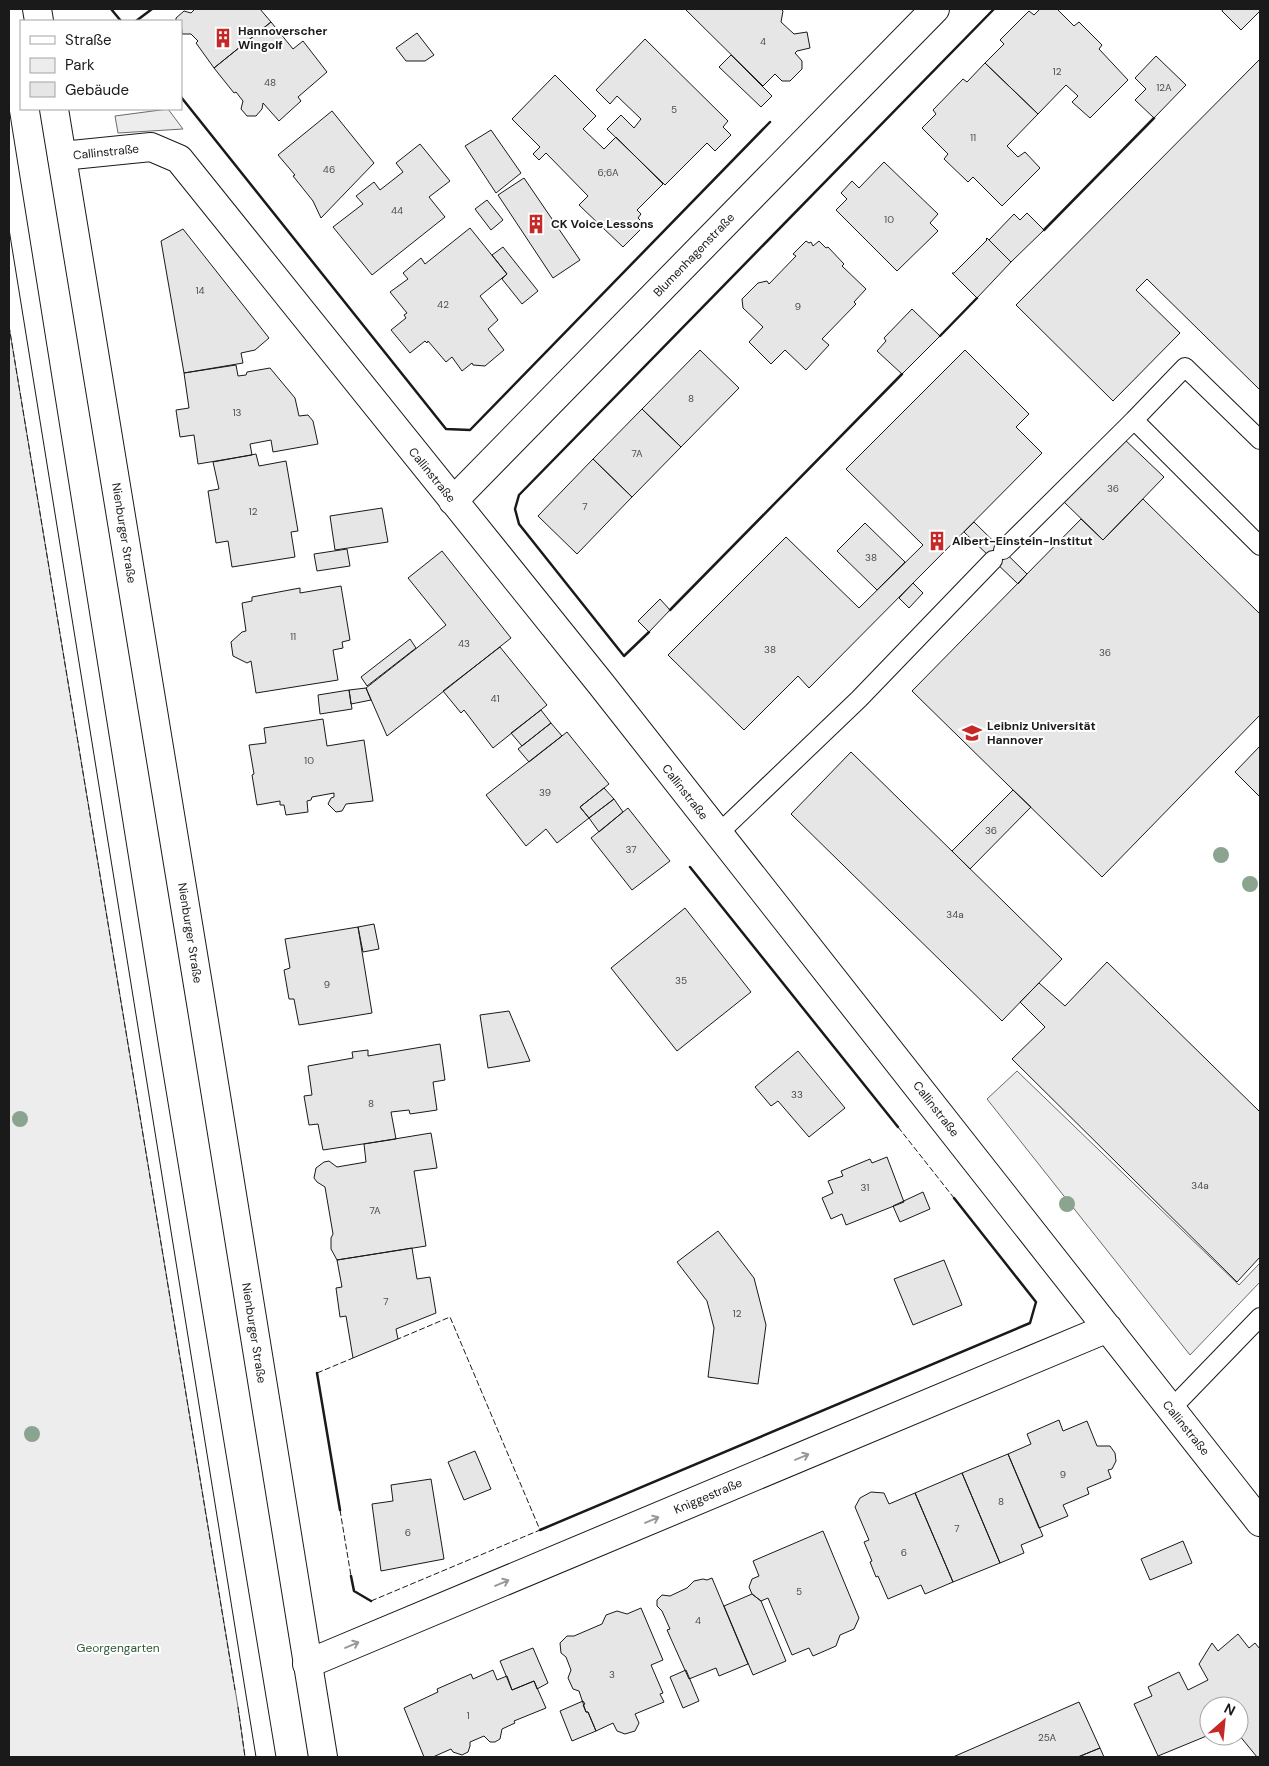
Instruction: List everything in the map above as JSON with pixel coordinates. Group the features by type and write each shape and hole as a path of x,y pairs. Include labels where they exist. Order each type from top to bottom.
{"street":[{"name":"Blumenhagenstraße","path":"452,501 935,9"},
{"name":"Nienburger Straße","path":"54,110 323,1757"},
{"name":"Callinstraße","path":"62,156 151,147 179,159 601,684 1260,1522"},
{"name":"Kniggestraße","path":"307,1664 1108,1328"}],"lane":[{"path":"718,834 859,699 1185,366 1260,440"},
{"path":"1134,420 1260,546"},
{"path":"1171,1409 1260,1317"}],"green space":[{"path":"169,110 183,129 118,133 115,116"},
{"name":"Georgengarten","path":"9,326 238,1707 245,1757 9,1757"},
{"path":"1017,1071 1239,1285 1260,1263 1260,1282 1190,1355 987,1099"}],"building":[{"name":"Hannoverscher Wingolf","path":"195,9 260,9 271,22 214,68 196,43 198,41 191,34 182,34 182,20 176,20 184,11 191,13"},
{"path":"685,9 781,9 783,11 781,22 794,34 807,32 810,48 795,53 802,61 802,69 790,81 782,81 775,74 763,86"},
{"path":"1040,9 1057,9 1074,26 1079,22 1102,45 1099,49 1128,80 1090,118 1072,102 1078,96 1066,85 1038,114 985,63 1004,44 1000,40 1029,11 1034,15"},
{"path":"1223,9 1260,9 1260,11 1241,30 1222,11"},
{"path":"271,22 293,49 303,41 327,72 298,97 301,101 279,121 263,103 262,109 256,116 247,116 241,109 243,101 214,68"},
{"path":"417,33 434,55 425,61 406,61 396,48"},
{"path":"645,39 728,121 723,127 731,135 715,151 707,143 665,185 607,129 621,115 634,128 641,119 617,96 610,104 596,90"},
{"path":"731,55 772,96 761,107 719,67"},
{"path":"1156,56 1186,85 1154,118 1135,100 1146,89 1135,78"},
{"path":"1260,59 1260,390 1147,279 1136,290 1180,333 1113,401 1016,305"},
{"path":"985,63 1038,114 1007,146 1018,157 1025,152 1040,168 1002,206 973,177 968,182 944,159 948,154 922,128 936,114 933,110 963,79 967,82"},
{"path":"555,75 596,116 583,129 604,149 616,137 663,184 637,210 641,214 638,218 645,225 623,247 579,205 588,196 546,153 539,160 533,154 540,147 512,119"},
{"path":"332,111 374,163 321,218 313,201 278,155"},
{"path":"491,130 521,173 496,193 465,146"},
{"path":"420,144 450,181 429,197 445,217 372,275 333,227 363,204 356,196 374,182 380,190 403,172 396,163"},
{"path":"884,162 938,214 930,223 938,231 897,271 836,210 847,199 841,193 852,181 859,188"},
{"name":"CK Voice Lessons","path":"524,178 580,260 553,278 498,195"},
{"path":"487,200 503,220 491,230 475,209"},
{"path":"1027,213 1044,230 1011,262 989,240 1014,214 1020,220"},
{"path":"470,228 507,274 480,296 498,320 488,329 504,350 485,366 473,365 472,363 462,371 452,357 446,362 428,341 427,343 425,341 410,353 391,330 406,318 404,315 407,313 390,292 408,279 403,273 421,258 425,264"},
{"path":"183,229 269,338 255,350 241,353 243,363 184,373 161,241"},
{"path":"987,238 1011,262 977,298 952,273"},
{"path":"806,241 811,242 813,246 819,241 826,248 828,247 844,264 842,266 866,289 854,302 856,304 822,339 829,345 806,370 785,350 771,364 749,342 763,327 743,308 742,299 758,283 767,281 769,284 796,256 793,254"},
{"path":"503,247 538,291 522,304 502,279 507,274 492,255"},
{"path":"912,309 940,336 902,374 877,351 886,341 884,338"},
{"path":"700,350 739,388 681,447 642,409"},
{"name":"Albert-Einstein-Institut","path":"965,350 1029,414 1016,427 1042,453 809,688 798,676 744,730 668,655 786,537 859,608 923,545 846,469"},
{"path":"236,365 238,376 246,375 247,372 270,368 295,398 299,416 308,415 313,421 318,444 273,452 271,440 250,444 252,455 198,464 194,435 180,437 176,410 189,408 184,373"},
{"path":"642,409 681,447 632,497 593,459"},
{"path":"1123,438 1164,477 1103,540 1062,500"},
{"path":"256,454 259,466 286,461 298,531 291,532 295,557 232,567 228,541 216,543 208,491 219,489 213,462"},
{"path":"593,459 632,497 577,554 538,516"},
{"name":"Albert-Einstein-Institut","path":"1143,499 1260,614 1260,715 1102,877 912,691 1081,519 1103,540"},
{"path":"382,508 388,542 335,550 330,516"},
{"path":"974,522 1027,574 1018,584 964,532"},
{"path":"865,523 905,562 877,590 837,551"},
{"path":"347,549 350,566 317,571 314,554"},
{"path":"442,551 511,638 387,736 366,688 446,625 408,578"},
{"path":"913,583 923,593 909,608 899,598"},
{"path":"341,586 350,640 342,642 343,648 333,650 338,680 256,693 251,661 247,663 233,656 231,642 242,632 246,631 242,603 252,601 252,597 300,588 300,593"},
{"path":"660,599 670,610 649,632 638,621"},
{"path":"410,639 416,648 367,686 361,677"},
{"path":"500,647 547,705 493,748 464,710 461,713 443,691"},
{"path":"366,688 371,700 351,704 349,690"},
{"path":"349,690 352,709 320,714 318,695"},
{"path":"541,710 551,723 522,746 511,733"},
{"path":"323,719 327,746 364,740 373,801 346,804 342,811 336,812 328,804 331,798 334,797 334,793 312,797 311,800 307,801 308,812 286,815 284,805 280,805 280,801 257,805 249,745 266,743 264,728"},
{"path":"551,723 562,736 529,762 518,749"},
{"path":"567,732 609,784 580,807 589,818 557,843 546,829 526,846 486,795"},
{"path":"1260,746 1260,797 1235,772"},
{"path":"851,752 1062,959 1002,1021 791,814"},
{"path":"604,788 614,799 589,818 580,807"},
{"path":"1013,790 1031,807 970,869 952,851"},
{"path":"614,799 623,812 599,832 589,818"},
{"path":"628,808 670,861 632,890 591,838"},
{"path":"685,908 751,992 677,1051 611,968"},
{"path":"374,924 379,949 363,952 358,927"},
{"path":"358,927 372,1013 299,1025 294,999 289,999 284,970 290,968 285,939"},
{"path":"1107,962 1260,1112 1260,1257 1237,1282 1012,1059 1045,1027 1020,1002 1039,983 1065,1006"},
{"path":"509,1011 530,1061 488,1068 480,1015"},
{"path":"440,1044 445,1080 433,1082 437,1110 410,1114 409,1110 391,1112 396,1139 323,1150 318,1124 309,1125 304,1096 312,1095 308,1066 353,1058 352,1052 368,1050 368,1056"},
{"path":"798,1051 845,1108 809,1137 778,1101 771,1106 755,1087"},
{"path":"431,1133 437,1168 414,1171 426,1246 337,1260 331,1249 333,1234 325,1187 314,1178 316,1168 329,1161 337,1167 366,1162 364,1144"},
{"path":"887,1157 904,1202 846,1225 842,1214 831,1219 822,1198 833,1193 828,1181 843,1176 841,1171 870,1159 872,1163"},
{"path":"923,1192 930,1209 900,1222 893,1206"},
{"path":"718,1231 754,1278 766,1325 758,1384 708,1377 714,1328 707,1301 677,1262"},
{"path":"412,1248 417,1279 430,1277 436,1313 396,1329 398,1339 353,1358 346,1316 340,1317 336,1288 342,1287 337,1260"},
{"path":"944,1260 962,1305 913,1325 894,1279"},
{"path":"1059,1420 1063,1431 1087,1421 1097,1446 1110,1446 1115,1453 1116,1461 1112,1469 1108,1470 1111,1478 1087,1488 1089,1494 1063,1505 1068,1516 1039,1528 1008,1454 1031,1444 1027,1434"},
{"path":"475,1451 491,1489 464,1500 448,1462"},
{"path":"1008,1454 1043,1536 1021,1545 1024,1553 1000,1563 962,1473"},
{"path":"962,1473 1000,1563 953,1582 915,1493"},
{"path":"431,1479 444,1559 381,1571 372,1504 393,1501 391,1485"},
{"path":"871,1492 884,1493 889,1504 915,1493 953,1582 925,1594 921,1585 888,1599 870,1562 872,1561 864,1542 869,1540 855,1507 860,1498"},
{"path":"823,1531 859,1618 854,1629 840,1635 836,1646 813,1656 809,1648 792,1655 768,1598 761,1601 752,1594 749,1587 752,1579 759,1576 753,1561"},
{"path":"1183,1541 1192,1563 1150,1580 1141,1559"},
{"path":"712,1578 748,1664 719,1676 716,1668 689,1679 667,1630 670,1629 662,1611 657,1606 657,1600 662,1595 670,1596 687,1588 694,1581"},
{"path":"752,1594 761,1601 786,1661 753,1675 724,1606"},
{"path":"641,1608 663,1660 651,1665 663,1693 660,1694 664,1702 635,1714 639,1723 635,1731 625,1734 617,1731 613,1723 596,1731 588,1712 586,1712 579,1691 573,1689 568,1678 571,1670 566,1657 561,1653 560,1643 567,1636 574,1636 602,1624 606,1615 617,1611 627,1614"},
{"path":"1238,1634 1249,1648 1255,1643 1260,1649 1260,1757 1257,1757 1248,1746 1249,1696 1199,1696 1199,1739 1158,1756 1134,1704 1152,1696 1148,1687 1179,1672 1188,1690 1208,1680 1199,1664 1212,1643 1218,1651"},
{"path":"533,1648 548,1683 537,1689 534,1681 512,1690 500,1661"},
{"path":"493,1670 497,1680 507,1676 512,1690 534,1681 546,1708 514,1721 515,1723 502,1729 500,1739 495,1742 490,1742 484,1736 470,1742 468,1752 462,1755 453,1752 451,1749 433,1757 424,1757 404,1708 438,1692 437,1689 471,1674 473,1679"},
{"path":"686,1670 699,1701 683,1708 670,1677"},
{"path":"583,1701 586,1712 588,1712 596,1731 572,1741 560,1711"},
{"path":"1079,1702 1100,1748 1078,1757 953,1757"},
{"path":"1100,1748 1104,1757 1078,1757"}],"tram line":[{"path":"9,108 159,1048 276,1757"},
{"path":"9,229 256,1757"}],"fence":[{"path":"9,326 235,1690"},
{"path":"898,1127 954,1198"},
{"path":"371,1601 540,1530 450,1317 398,1339"},
{"path":"317,1373 353,1358"},
{"path":"340,1510 351,1576"},
{"path":"238,1707 245,1757"}],"wall":[{"path":"111,9 120,20"},
{"path":"137,20 152,9"},
{"path":"649,632 624,656 519,524 515,509 519,495 994,9"},
{"path":"182,98 446,429 470,430 770,122"},
{"path":"1044,230 1154,118"},
{"path":"940,336 977,298"},
{"path":"670,610 902,374"},
{"path":"690,867 898,1127"},
{"path":"540,1530 1030,1323 1036,1302 954,1198"},
{"path":"317,1373 340,1510"},
{"path":"351,1576 354,1591 371,1601"}],"place":[{"name":"Hannoverscher Wingolf","path":"223,38"},
{"name":"CK Voice Lessons","path":"536,224"},
{"name":"Albert-Einstein-Institut","path":"937,541"},
{"name":"Leibniz Universität Hannover","path":"972,733"}]}
